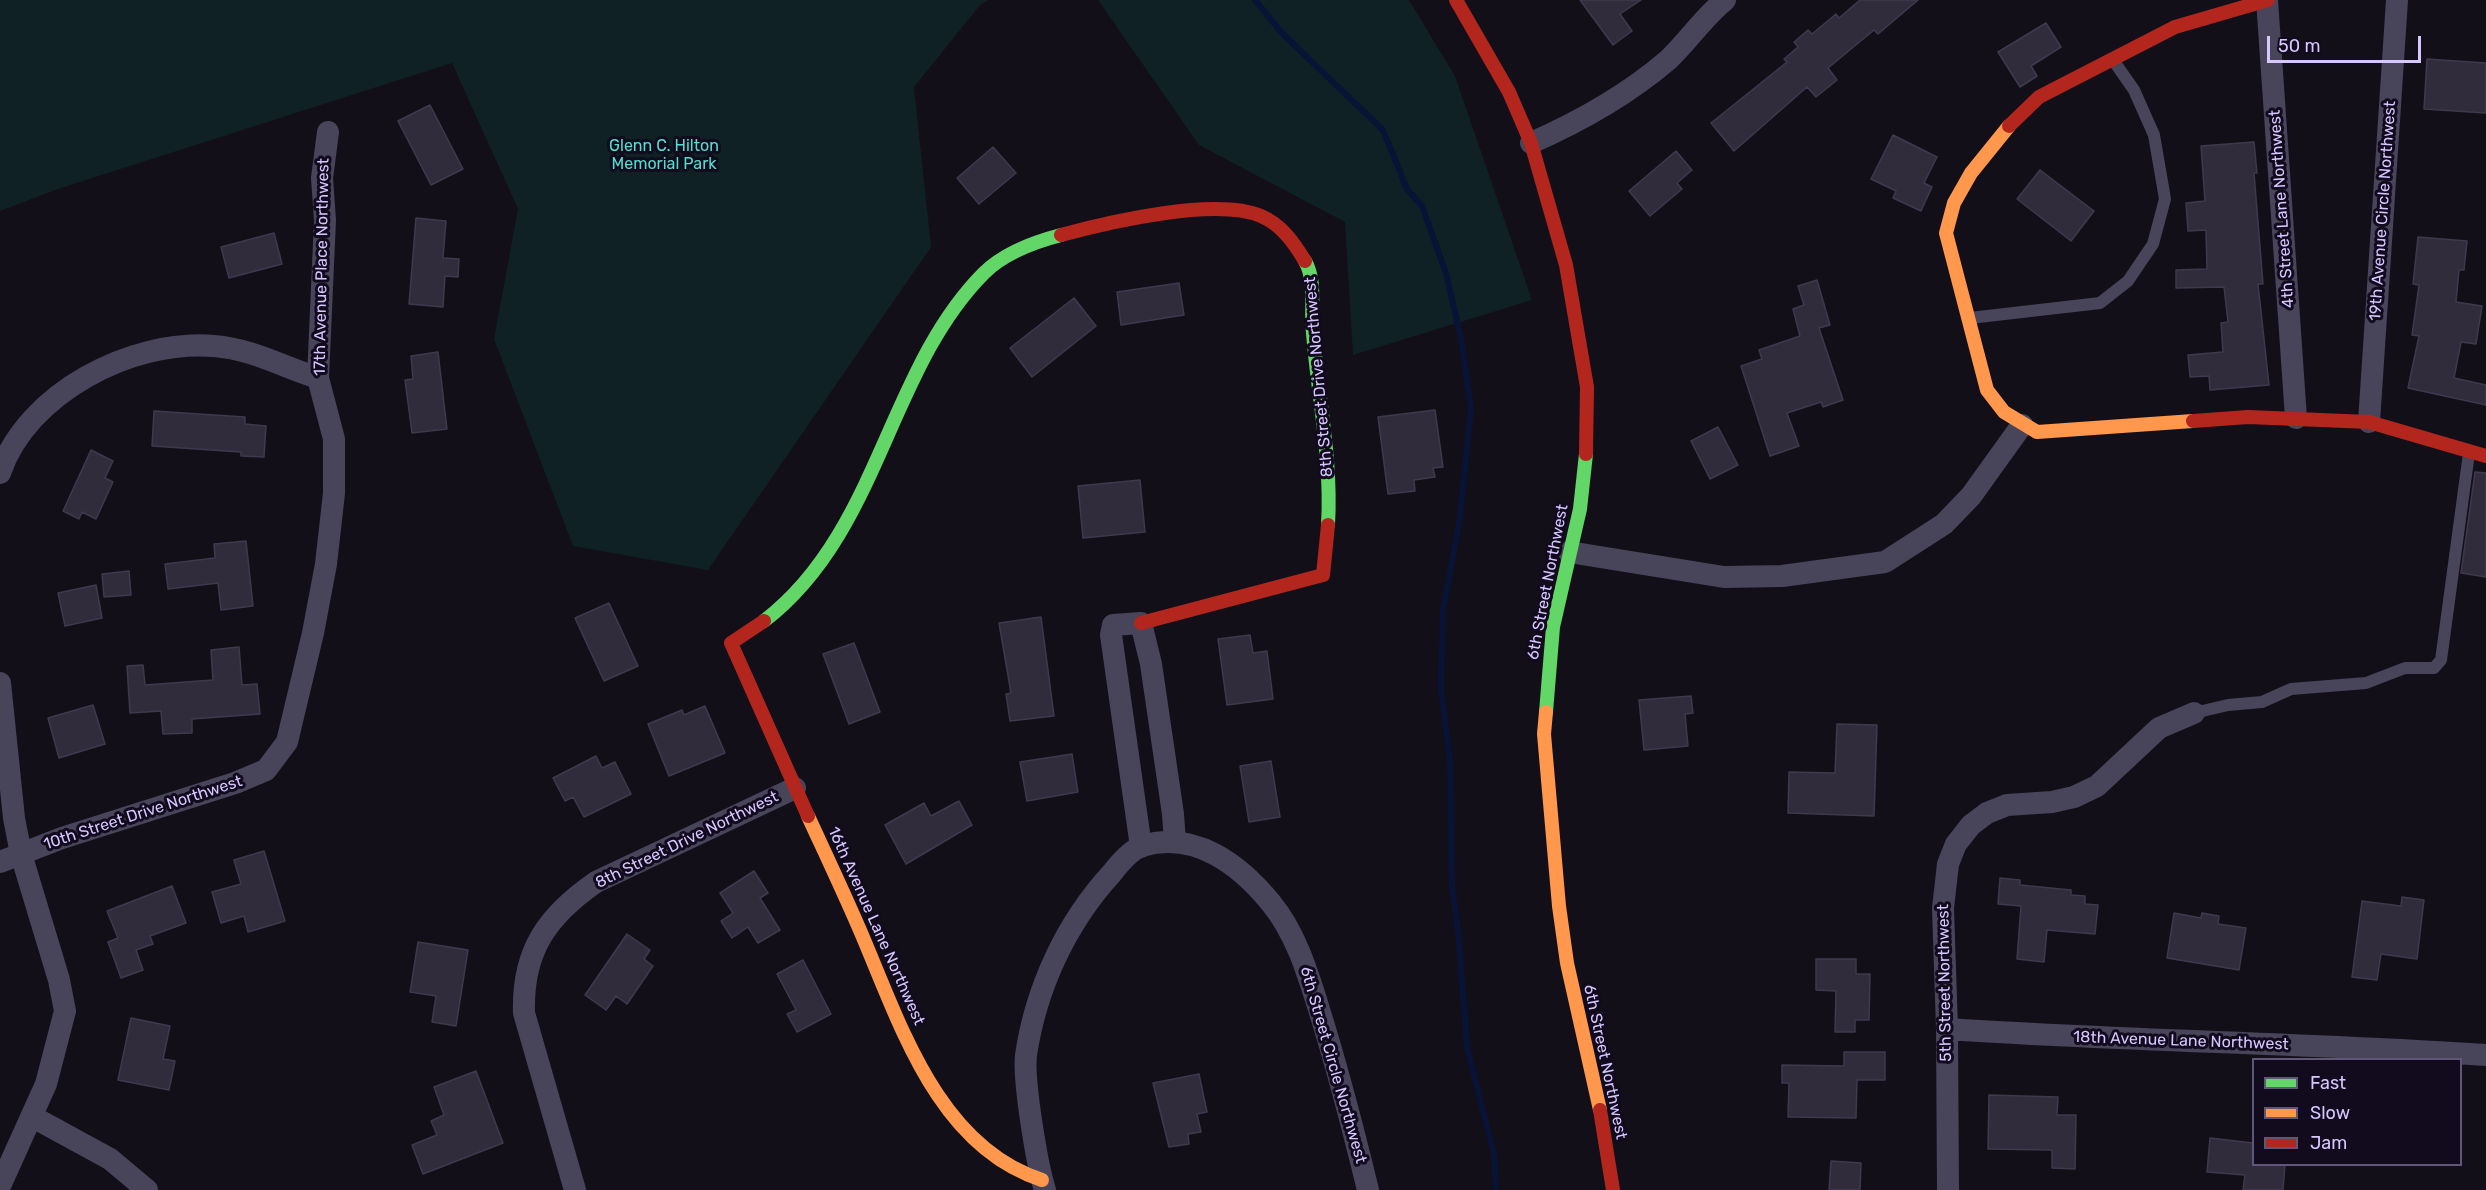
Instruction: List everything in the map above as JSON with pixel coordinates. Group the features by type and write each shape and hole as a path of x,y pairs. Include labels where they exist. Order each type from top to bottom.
{"street":[{"name":"6th Street Northwest","path":"1456,0 1509,92 1531,143 1566,265 1587,387 1586,460 1580,509 1553,627 1544,734 1559,906 1567,963 1601,1116 1613,1190"},
{"path":"2267,0 2175,27 2039,98 2013,121 1971,173 1954,203 1946,232 1987,390 2004,412 2037,432 2248,417 2296,418 2369,422 2486,456"},
{"name":"4th Street Lane Northwest","path":"2267,0 2296,418"},
{"name":"19th Avenue Circle Northwest","path":"2369,422 2397,0"},
{"path":"1531,143 1585,119 1669,59 1714,3"},
{"name":"17th Avenue Place Northwest","path":"280,754 287,742 295,714 313,633 326,564 334,493 334,439 318,378 325,220 322,178 328,132"},
{"name":"8th Street Drive Northwest","path":"731,643 758,626 790,600 825,559 861,495 936,341 961,298 995,263 1014,251 1075,230 1196,210 1245,209 1288,233 1311,272 1311,315 1328,455 1329,545 1323,575 1141,623"},
{"path":"0,474 18,438 40,411 77,381 140,355 177,345 245,350 318,378"},
{"path":"1569,552 1724,577 1782,576 1885,562 1944,524 1971,496 2022,425"},
{"path":"1044,1185 1026,1058 1035,1011 1046,977 1079,915 1098,887 1121,863 1141,847 1112,635 1113,625 1141,623 1151,664 1175,842"},
{"name":"16th Avenue Lane Northwest","path":"731,643 764,710 795,788 814,826 897,1017 930,1083 951,1112 995,1155 1044,1185"},
{"path":"0,683 14,818 10,858 59,980 65,1011 46,1084 0,1186"},
{"name":"5th Street Northwest","path":"1948,1190 1947,1029 1942,908 1948,864 1956,844 1971,825 1987,813 2007,805 2052,802 2074,797 2097,786 2159,728 2194,713"},
{"name":"10th Street Drive Northwest","path":"10,858 62,838 235,783 266,770 280,754"},
{"name":"8th Street Drive Northwest","path":"575,1190 524,1012 523,988 530,960 542,933 567,902 596,882 795,788"},
{"name":"6th Street Circle Northwest","path":"1141,847 1175,842 1199,846 1220,857 1242,873 1271,903 1285,923 1305,965 1324,1026 1368,1190"},
{"name":"18th Avenue Lane Northwest","path":"1947,1029 2082,1038 2305,1045 2486,1054"},
{"path":"33,1117 110,1159 147,1190"}],"lane":[{"path":"1969,318 2100,303 2128,281 2153,244 2165,199 2154,135 2134,90 2113,60"},
{"path":"2194,713 2228,705 2262,702 2291,689 2366,682 2405,668 2434,668 2441,660 2469,451"}],"green space":[{"name":"Glenn C. Hilton Memorial Park","path":"0,0 989,0 981,4 914,87 931,247 708,570 573,546 494,339 518,209 452,63 58,189 0,211"},
{"path":"1098,0 1409,0 1455,76 1532,300 1353,355 1345,222 1199,145"}],"building":[{"path":"1580,0 1641,0 1620,14 1632,31 1613,45"},
{"path":"1860,0 1918,0 1878,34 1874,30 1828,68 1837,80 1816,97 1807,87 1734,151 1711,123 1787,62 1784,59 1798,47 1794,42 1808,30 1812,34 1836,14 1839,18"},
{"path":"2046,23 2061,47 2031,66 2037,76 2020,87 1998,52"},
{"path":"2427,59 2486,63 2486,113 2424,109"},
{"path":"430,105 463,169 431,185 398,121"},
{"path":"1893,135 1937,157 1924,183 1932,187 1921,211 1893,198 1896,191 1871,179"},
{"path":"2254,142 2257,173 2254,173 2263,284 2258,284 2269,385 2210,390 2209,376 2190,377 2188,355 2223,352 2221,323 2228,322 2224,287 2176,288 2176,270 2207,269 2206,230 2188,231 2186,203 2205,201 2201,146"},
{"path":"993,147 1016,173 979,204 957,178"},
{"path":"1676,151 1692,170 1677,183 1682,189 1650,216 1629,191"},
{"path":"2040,170 2094,211 2071,241 2017,199"},
{"path":"416,218 446,221 443,258 459,259 458,277 445,276 443,307 409,304"},
{"path":"274,233 282,264 229,278 221,247"},
{"path":"2418,237 2467,241 2464,270 2459,270 2456,302 2482,306 2476,344 2461,342 2454,378 2486,385 2486,405 2408,388 2419,336 2412,335 2419,285 2413,284"},
{"path":"1817,280 1830,325 1819,328 1843,400 1823,407 1821,402 1787,413 1799,446 1770,456 1741,366 1762,359 1759,350 1800,336 1793,309 1804,305 1798,286"},
{"path":"1179,283 1184,315 1121,325 1117,292"},
{"path":"1074,298 1096,326 1032,377 1010,348"},
{"path":"438,352 447,429 412,433 405,380 413,379 411,356"},
{"path":"1435,410 1443,467 1433,468 1435,477 1414,480 1415,491 1388,494 1378,417"},
{"path":"154,411 245,417 245,424 266,426 264,457 241,456 241,452 152,446"},
{"path":"1718,427 1738,465 1710,479 1691,441"},
{"path":"91,450 113,461 105,478 113,482 96,519 82,512 79,519 63,511"},
{"path":"2475,472 2486,473 2486,577 2461,573"},
{"path":"1140,480 1145,532 1083,538 1078,486"},
{"path":"246,541 253,606 221,610 218,583 168,589 165,564 215,558 214,544"},
{"path":"129,571 131,595 104,597 102,574"},
{"path":"96,585 102,618 65,626 58,593"},
{"path":"609,603 638,666 604,681 575,618"},
{"path":"1041,617 1054,716 1010,721 1006,694 1011,693 999,623"},
{"path":"1250,635 1253,653 1267,651 1273,699 1227,705 1218,639"},
{"path":"854,643 880,712 849,724 823,654"},
{"path":"239,647 242,685 257,684 260,714 192,719 192,733 163,734 161,711 130,713 127,666 143,665 145,685 213,680 211,650"},
{"path":"1691,696 1693,713 1685,714 1688,746 1644,750 1639,700"},
{"path":"93,705 105,744 59,758 48,718"},
{"path":"705,706 725,753 669,776 648,724 682,710 684,715"},
{"path":"1837,724 1877,725 1874,816 1788,813 1789,772 1835,773"},
{"path":"1072,754 1078,792 1027,801 1020,762"},
{"path":"596,756 602,768 615,762 631,794 584,817 573,797 565,801 553,778"},
{"path":"1271,761 1280,817 1249,822 1240,766"},
{"path":"959,801 972,825 906,864 885,825 924,803 931,816"},
{"path":"264,851 285,921 248,932 244,916 221,923 212,892 241,884 234,860"},
{"path":"754,871 768,893 760,898 780,930 758,943 748,927 732,938 721,921 733,913 720,893"},
{"path":"2000,878 2020,880 2020,885 2071,890 2071,895 2085,896 2085,904 2098,905 2095,934 2047,930 2044,962 2017,959 2021,906 1998,904"},
{"path":"172,886 186,923 150,936 153,944 136,950 143,970 121,978 108,942 118,938 107,911"},
{"path":"2402,897 2424,900 2417,959 2381,954 2377,980 2352,977 2362,901 2401,906"},
{"path":"2174,913 2201,918 2202,913 2219,916 2218,924 2246,928 2239,970 2167,958"},
{"path":"627,934 650,950 644,959 653,966 627,1004 616,996 606,1010 585,995"},
{"path":"418,942 468,950 456,1026 432,1022 436,996 410,992"},
{"path":"1816,959 1856,959 1856,974 1870,974 1869,1020 1855,1020 1855,1032 1835,1032 1836,991 1816,990"},
{"path":"803,960 831,1014 797,1032 787,1014 796,1010 777,974"},
{"path":"131,1018 170,1026 163,1059 175,1061 169,1090 118,1080"},
{"path":"1844,1052 1885,1052 1885,1080 1857,1080 1856,1118 1788,1117 1789,1083 1782,1083 1782,1065 1844,1066"},
{"path":"476,1071 503,1143 423,1174 412,1145 437,1135 431,1121 444,1115 434,1087"},
{"path":"1199,1074 1207,1112 1197,1114 1201,1132 1188,1134 1189,1144 1169,1147 1153,1083"},
{"path":"1989,1095 2058,1097 2057,1115 2076,1115 2075,1169 2052,1168 2052,1150 1988,1149"},
{"path":"2210,1138 2252,1143 2252,1166 2285,1166 2283,1190 2243,1190 2245,1175 2207,1172"},
{"path":"1831,1161 1861,1163 1860,1190 1829,1190"}],"waterway":[{"path":"1255,0 1282,33 1383,130 1407,189 1422,206 1446,273 1461,338 1471,409 1459,524 1443,609 1441,689 1450,762 1452,888 1458,930 1467,1047 1494,1154 1496,1190"}],"traffic: fast":[{"path":"764,621 803,584 834,543 859,497 925,356 951,312 992,266 1030,245 1061,235"},
{"path":"1305,261 1312,287 1312,324 1328,477 1328,525"},
{"path":"1546,712 1553,627 1580,509 1586,454"}],"traffic: slow":[{"path":"2009,126 1971,173 1954,203 1946,233 1987,390 2004,412 2037,432 2193,421"},
{"path":"1546,712 1544,734 1559,906 1567,963 1600,1110"},
{"path":"808,816 907,1039 926,1076 948,1110 974,1139 1005,1163 1042,1180"}],"traffic: jam":[{"path":"1456,0 1509,92 1531,143 1566,265 1587,387 1586,454"},
{"path":"2009,126 2039,97 2175,27 2268,0"},
{"path":"1061,235 1162,213 1217,209 1241,211 1261,216 1275,224 1292,241 1305,261"},
{"path":"2193,421 2248,417 2369,422 2486,456"},
{"path":"1141,623 1323,575 1328,525"},
{"path":"764,621 731,643 808,816"},
{"path":"1600,1110 1613,1190"}]}
